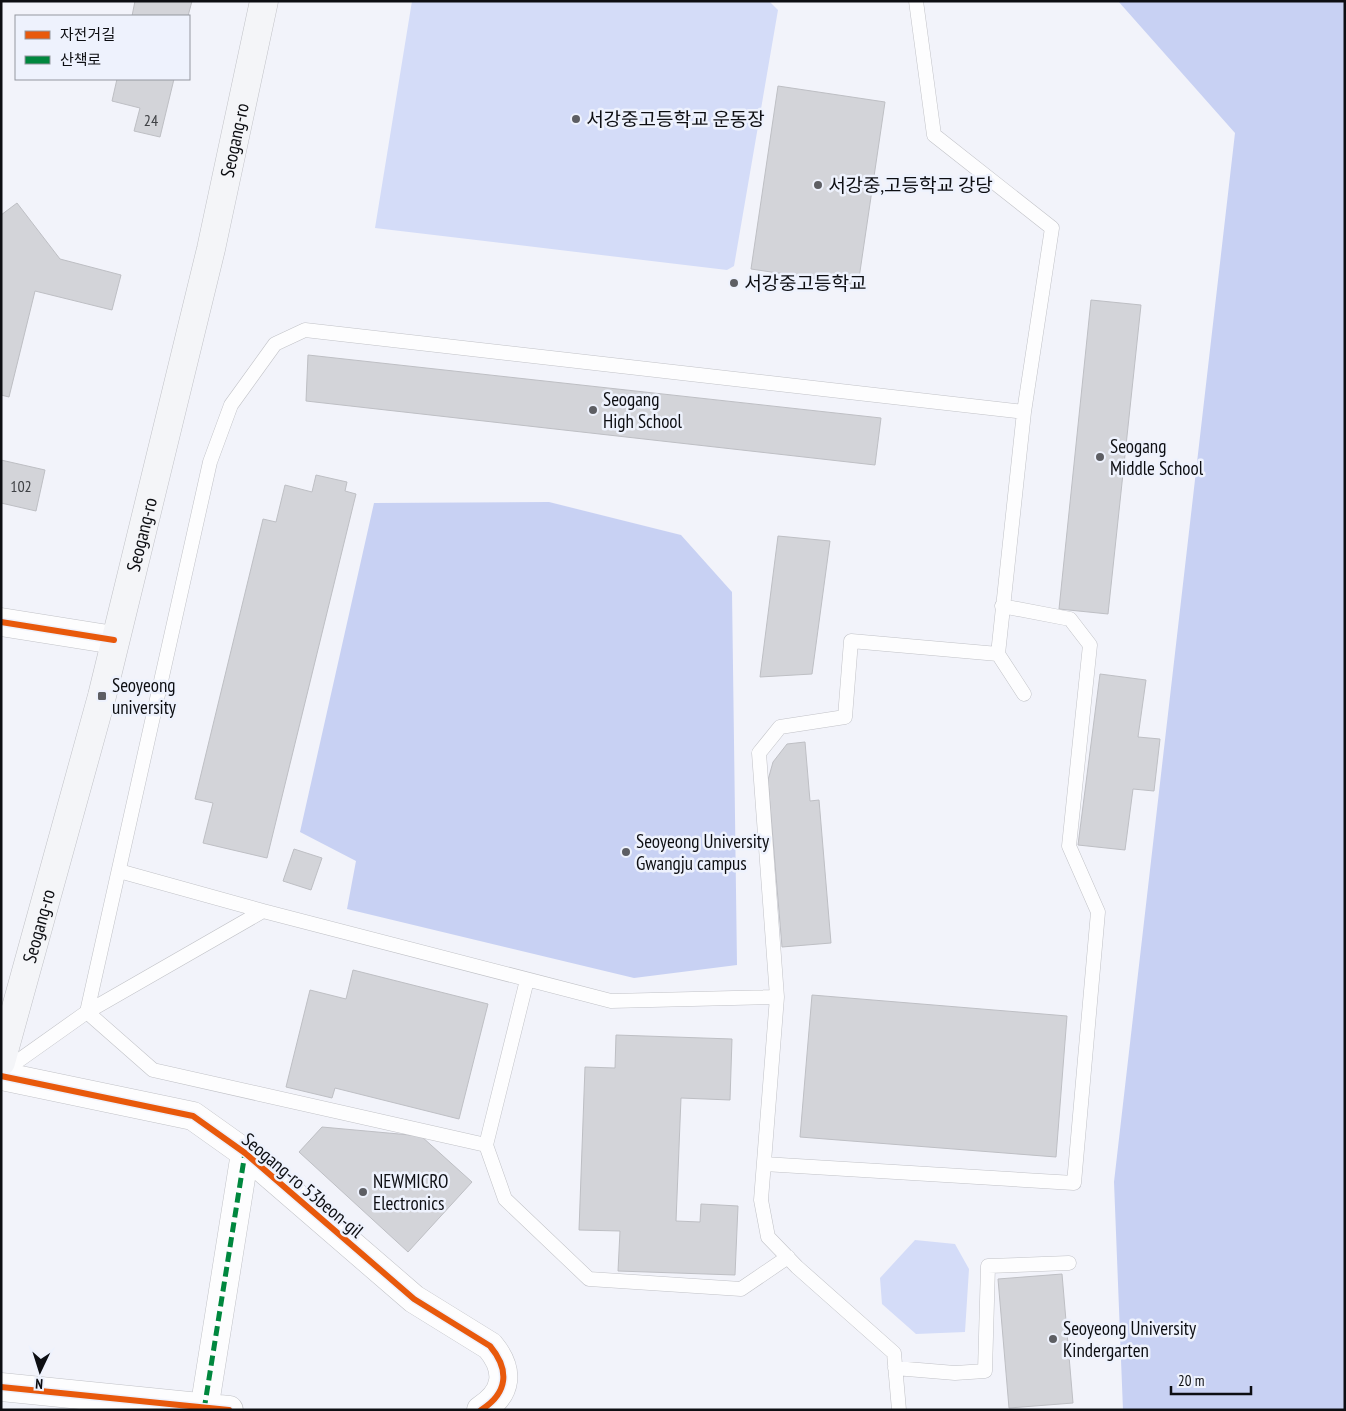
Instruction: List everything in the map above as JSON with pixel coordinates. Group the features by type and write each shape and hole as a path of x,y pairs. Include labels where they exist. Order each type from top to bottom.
{"main road":[{"name":"Seogang-ro","path":"1,1062 99,706 211,249 264,1"}],"street":[{"path":"1,622 114,640"},
{"name":"Seogang-ro 53beon-gil","path":"1,1074 193,1116 245,1153 414,1299 490,1346 498,1356 503,1368 503,1381 495,1398 481,1410"},
{"name":"Seogang-ro 53beon-gil","path":"1,1387 213,1409 245,1153"}],"lane":[{"path":"916,1 934,134 1052,228 1024,412 998,654 1024,694"},
{"path":"87,1012 210,462 231,405 275,344 305,330 1024,412"},
{"path":"764,1164 1074,1182 1098,912 1069,846 1090,645 1070,619 1002,606"},
{"path":"899,1410 894,1353 788,1258 768,1237 761,1200 777,997 759,753 780,727 845,717 851,641 998,654"},
{"path":"119,871 263,911 611,1002 777,997"},
{"path":"1,1074 87,1012 263,911"},
{"path":"527,980 486,1145 505,1199 590,1280 741,1289 788,1258"},
{"path":"87,1012 152,1070 486,1145"},
{"path":"896,1368 955,1373 985,1371 988,1266 1069,1263"}],"shaded area":[{"name":"서강중고등학교 운동장","path":"412,1 769,1 778,10 734,266 727,270 375,228"},
{"path":"1118,1 1345,1 1345,1410 1123,1410 1114,1182 1235,133"},
{"path":"549,502 681,535 732,592 737,965 634,978 347,909 356,861 300,832 374,503"},
{"path":"915,1240 955,1244 969,1269 965,1332 916,1334 882,1304 880,1278"}],"building":[{"path":"135,1 192,1 188,15 132,15"},
{"path":"117,80 174,80 160,137 134,131 140,108 112,101"},
{"name":"서강중,고등학교 강당","path":"778,86 885,102 858,285 751,269"},
{"path":"17,203 60,259 121,275 112,310 35,291 9,397 1,395 1,215"},
{"name":"Seogang Middle School","path":"1091,300 1141,305 1108,614 1059,609"},
{"name":"Seogang High School","path":"308,355 881,418 875,465 306,401"},
{"path":"1,460 45,470 36,511 1,503"},
{"path":"316,475 347,482 345,491 356,494 267,858 203,843 213,803 195,799 263,519 276,522 285,485 312,492"},
{"path":"778,536 830,541 812,674 760,677"},
{"path":"1100,674 1146,680 1138,737 1160,739 1154,791 1133,789 1125,850 1078,845"},
{"path":"805,742 810,801 819,800 831,943 782,947 768,780 773,762 787,744"},
{"path":"294,849 322,858 311,890 283,881"},
{"path":"353,970 488,1004 459,1119 335,1088 332,1098 286,1087 310,990 346,999"},
{"path":"812,995 1067,1016 1056,1157 800,1137"},
{"path":"616,1035 732,1039 730,1100 681,1098 676,1221 700,1222 701,1204 738,1206 735,1275 618,1271 620,1231 579,1230 585,1067 615,1068"},
{"path":"322,1127 421,1136 472,1182 408,1252 299,1152"},
{"path":"1062,1274 1073,1403 1009,1408 998,1279"}],"marked path":[{"path":"204,1410 245,1153"}],"cycle path":[{"path":"1,622 114,640"},
{"path":"1,1076 193,1116 245,1153 414,1299 490,1346 501,1364 503,1381 497,1396 481,1410"},
{"path":"1,1387 229,1410"}],"place":[{"name":"서강중고등학교 운동장","path":"576,119"},
{"name":"서강중,고등학교 강당","path":"818,185"},
{"name":"서강중고등학교","path":"734,283"},
{"name":"Seogang High School","path":"593,410"},
{"name":"Seogang Middle School","path":"1100,457"},
{"name":"Seoyeong university","path":"102,696"},
{"name":"Seoyeong University Gwangju campus","path":"626,852"},
{"name":"NEWMICRO Electronics","path":"363,1192"},
{"name":"Seoyeong University Kindergarten","path":"1053,1339"}]}
